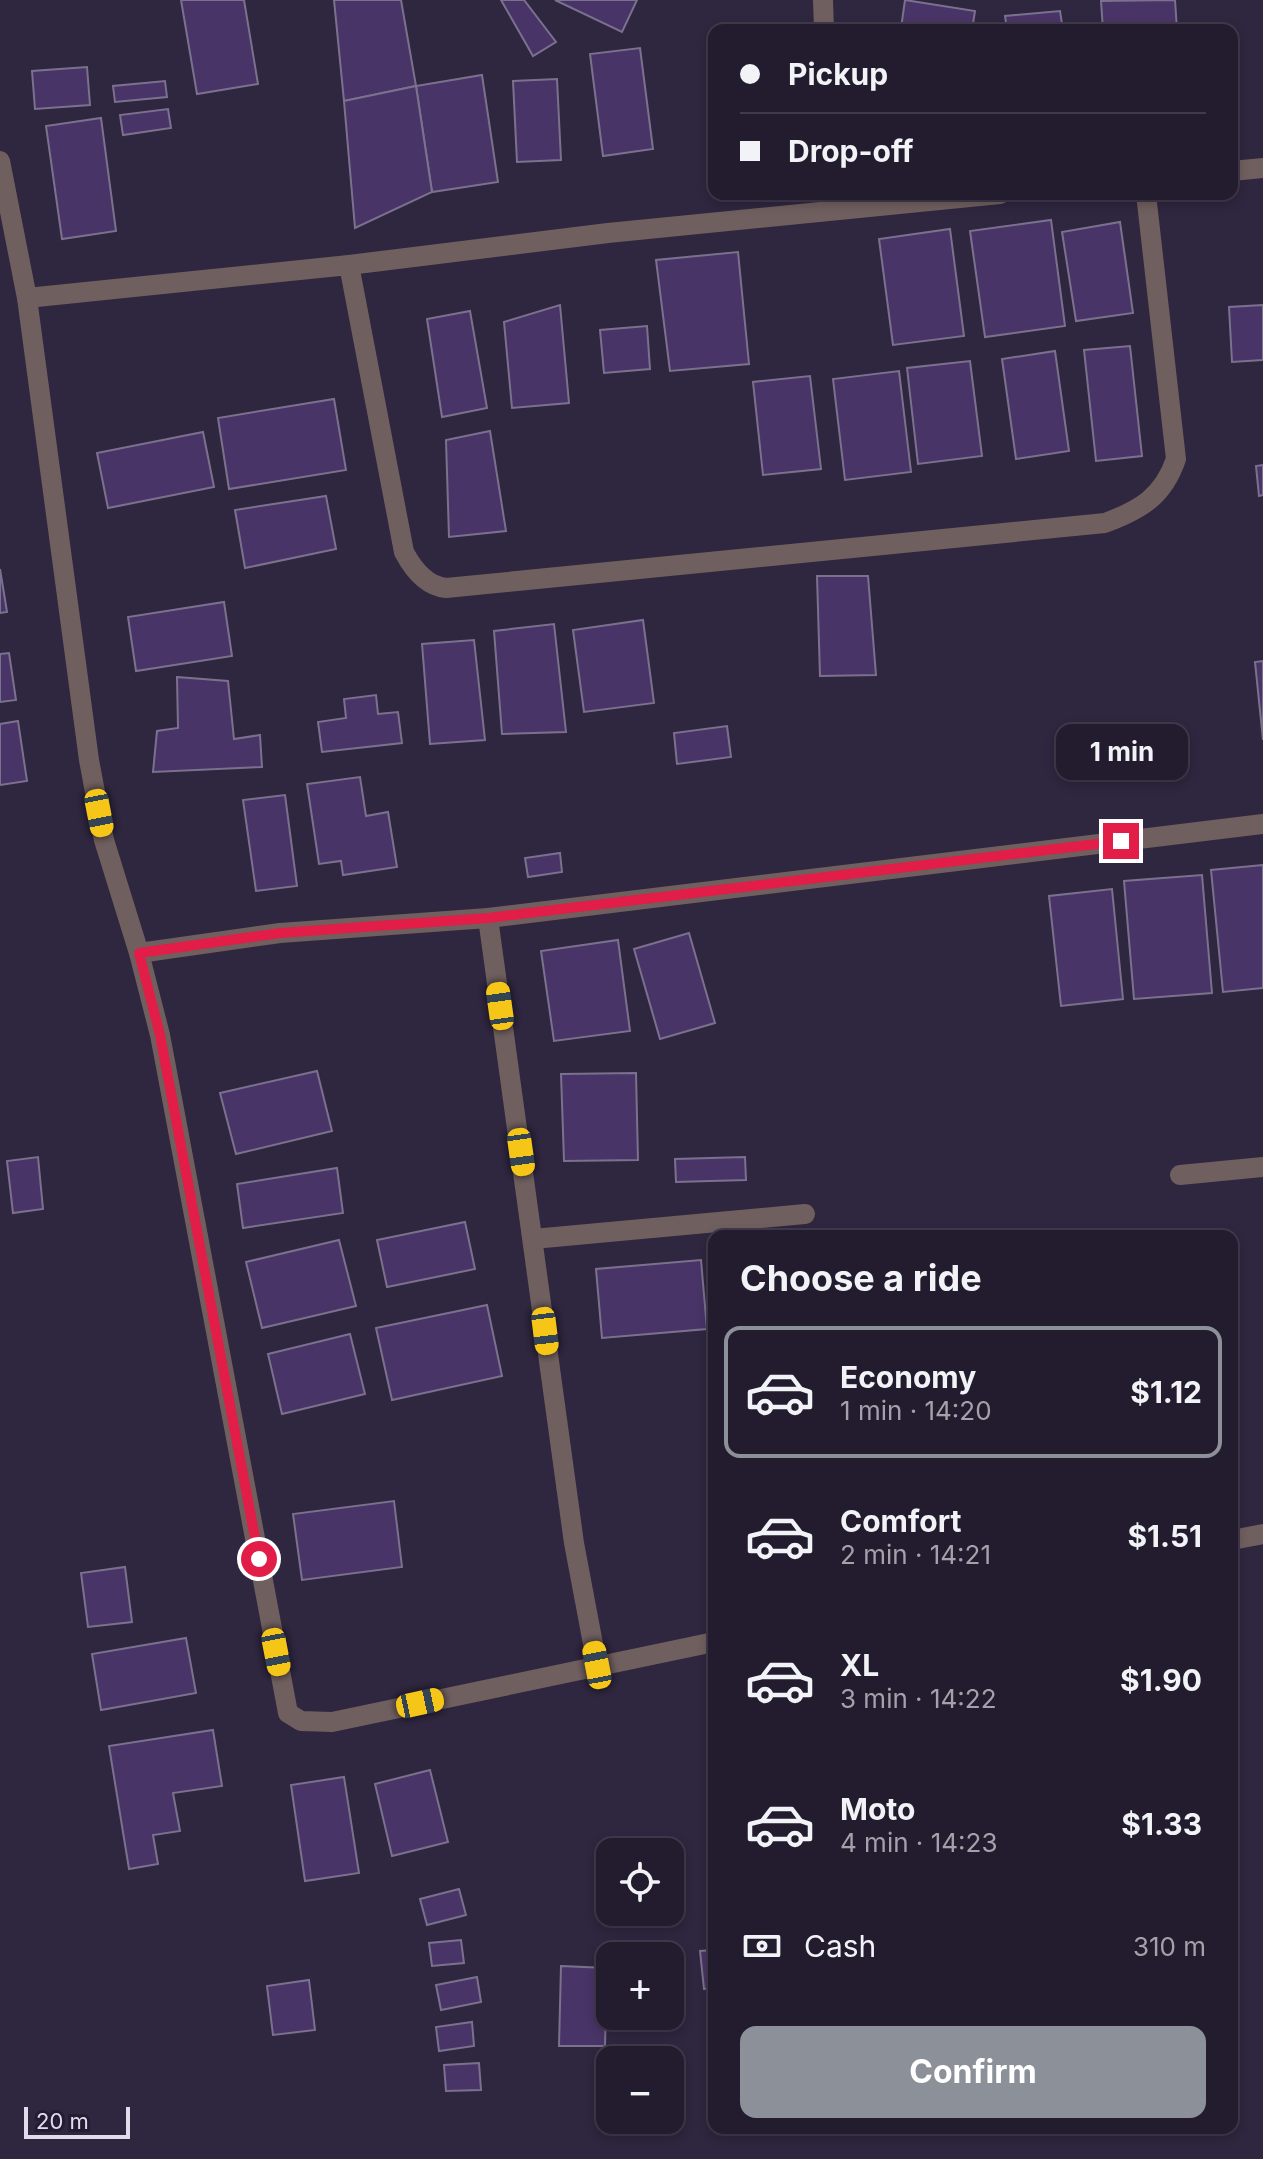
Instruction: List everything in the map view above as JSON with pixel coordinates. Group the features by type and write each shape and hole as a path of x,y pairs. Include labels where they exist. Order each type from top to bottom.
{"street":[{"path":"823,0 824,24"},
{"path":"0,161 27,298 89,760 104,840 139,953 160,1035 288,1713 301,1721 332,1722 708,1643"},
{"path":"1238,170 1263,168"},
{"path":"27,298 349,265 836,202 877,200"},
{"path":"349,265 404,552 425,580 446,588 1105,523 1137,510 1163,485 1176,459 1147,200"},
{"path":"139,953 280,933 488,918 1263,824"},
{"path":"488,918 574,1543 597,1665"},
{"path":"1180,1175 1263,1167"},
{"path":"533,1239 805,1214"},
{"path":"1238,1539 1263,1534"}],"building":[{"path":"181,0 244,0 258,84 197,94"},
{"path":"334,0 401,0 416,86 344,101"},
{"path":"501,0 524,0 556,42 533,56"},
{"path":"555,0 637,0 622,32"},
{"path":"905,0 975,11 973,24 902,24"},
{"path":"1175,0 1177,24 1103,24 1101,1"},
{"path":"1060,11 1062,24 1006,24 1005,16"},
{"path":"640,48 653,149 603,156 590,54"},
{"path":"87,67 90,105 35,109 32,71"},
{"path":"482,75 498,182 432,192 416,86"},
{"path":"557,79 561,160 517,162 513,81"},
{"path":"165,81 167,97 115,102 113,86"},
{"path":"416,86 432,192 355,228 344,101"},
{"path":"168,109 171,128 123,135 120,115"},
{"path":"101,118 116,231 62,239 46,126"},
{"path":"1051,220 1065,326 985,337 970,231"},
{"path":"1120,222 1133,313 1076,321 1062,232"},
{"path":"950,229 964,336 893,345 879,239"},
{"path":"738,252 749,364 670,371 656,260"},
{"path":"560,305 569,403 512,408 504,322"},
{"path":"1263,305 1263,360 1232,362 1229,307"},
{"path":"470,311 487,408 442,417 427,319"},
{"path":"647,326 650,369 604,373 600,330"},
{"path":"1130,346 1142,456 1096,461 1084,350"},
{"path":"1055,351 1069,451 1016,459 1002,359"},
{"path":"970,361 982,456 918,464 907,368"},
{"path":"899,371 911,472 845,480 833,379"},
{"path":"810,376 821,469 763,475 753,382"},
{"path":"334,399 346,470 229,489 218,418"},
{"path":"490,431 506,531 449,537 446,440"},
{"path":"203,432 214,487 108,508 97,453"},
{"path":"1263,465 1263,495 1259,496 1256,466"},
{"path":"326,496 336,549 245,568 235,510"},
{"path":"0,569 7,612 0,613"},
{"path":"817,576 868,576 876,675 820,676"},
{"path":"224,602 232,656 136,671 128,617"},
{"path":"643,620 654,703 584,712 573,630"},
{"path":"554,624 566,732 502,734 494,631"},
{"path":"474,640 485,740 430,744 422,644"},
{"path":"9,653 16,700 0,702 0,654"},
{"path":"1263,661 1263,740 1255,662"},
{"path":"177,677 228,681 234,739 260,735 262,767 153,772 157,731 178,728"},
{"path":"376,695 378,714 398,712 402,743 322,752 318,722 346,718 344,699"},
{"path":"18,721 27,781 0,785 0,724"},
{"path":"727,726 731,757 677,764 674,733"},
{"path":"360,777 366,816 388,812 397,867 343,875 341,861 319,864 307,784"},
{"path":"285,795 297,886 256,891 243,800"},
{"path":"560,853 562,872 528,877 525,858"},
{"path":"1263,865 1263,988 1223,992 1211,870"},
{"path":"1202,875 1212,993 1134,999 1124,881"},
{"path":"1112,889 1123,999 1061,1006 1049,896"},
{"path":"689,933 715,1023 660,1039 634,949"},
{"path":"618,940 630,1031 554,1041 541,951"},
{"path":"317,1071 332,1131 236,1154 220,1093"},
{"path":"636,1073 638,1160 564,1161 561,1074"},
{"path":"38,1157 43,1209 13,1213 7,1161"},
{"path":"745,1157 746,1180 676,1182 675,1159"},
{"path":"337,1168 343,1213 243,1228 237,1184"},
{"path":"465,1222 475,1269 387,1287 377,1240"},
{"path":"339,1240 356,1306 262,1328 246,1262"},
{"path":"701,1260 707,1329 602,1338 596,1269"},
{"path":"487,1305 502,1376 392,1400 376,1328"},
{"path":"350,1334 365,1394 282,1414 268,1354"},
{"path":"394,1501 402,1567 302,1580 293,1514"},
{"path":"125,1567 132,1622 88,1627 81,1573"},
{"path":"186,1638 196,1693 101,1710 92,1654"},
{"path":"213,1730 222,1786 173,1793 180,1831 153,1835 158,1864 129,1869 109,1746"},
{"path":"430,1770 448,1842 392,1856 375,1784"},
{"path":"344,1777 359,1873 305,1881 291,1785"},
{"path":"459,1889 466,1915 427,1925 420,1899"},
{"path":"461,1940 464,1963 432,1966 429,1943"},
{"path":"708,1950 708,1989 704,1989 700,1951"},
{"path":"561,1966 596,1968 596,2030 605,2030 605,2046 559,2046"},
{"path":"477,1977 481,2002 441,2010 436,1985"},
{"path":"309,1980 315,2030 273,2035 267,1986"},
{"path":"472,2022 474,2046 439,2051 436,2027"},
{"path":"479,2063 481,2090 446,2091 444,2065"}],"route":[{"path":"259,1559 160,1035 139,953 280,933 488,918 1121,841"}]}
